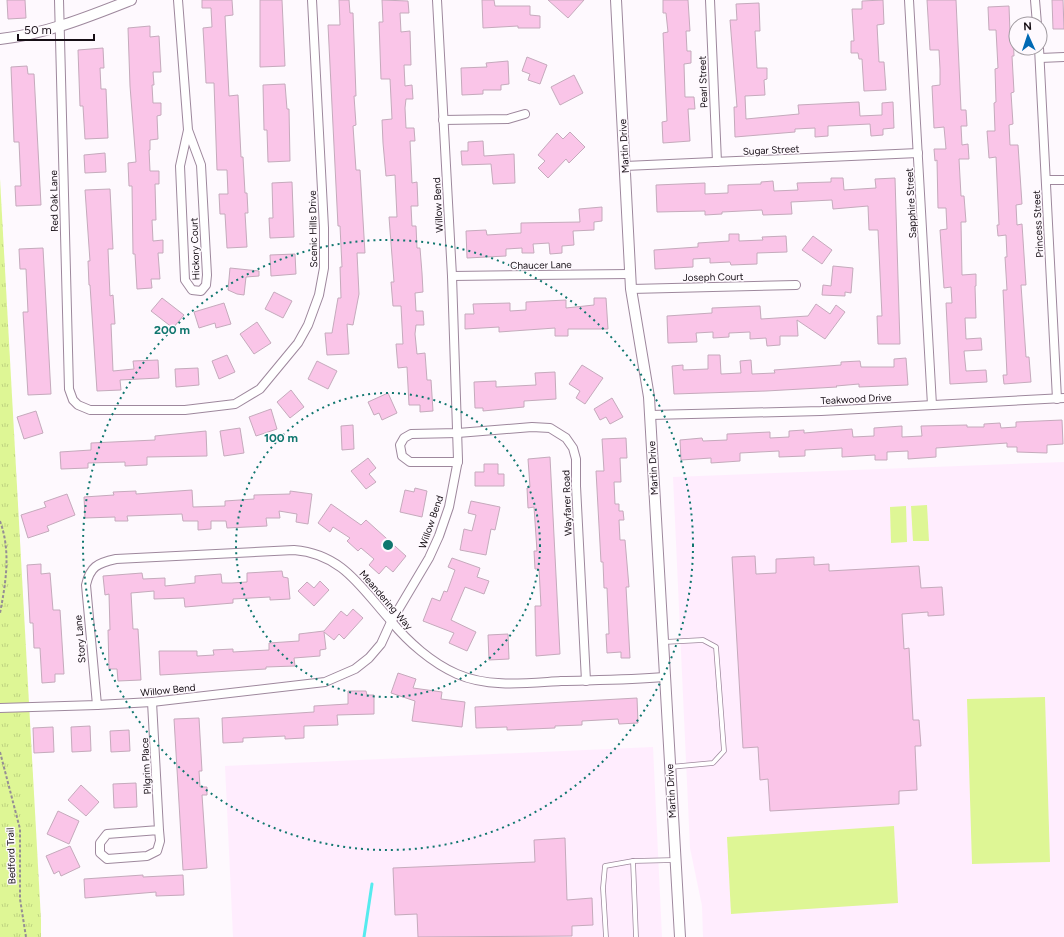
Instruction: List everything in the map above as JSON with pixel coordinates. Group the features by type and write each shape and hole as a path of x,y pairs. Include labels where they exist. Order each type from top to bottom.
{"street":[{"name":"Red Oak Lane","path":"59,0 68,389 73,400"},
{"path":"0,39 60,28 131,0"},
{"name":"Hickory Court","path":"178,0 188,130 201,165 207,275 206,285 201,291 192,290 185,280 180,166 188,130"},
{"name":"Scenic Hills Drive","path":"73,400 78,405 90,410 185,410 235,404 260,388 298,343 305,331 319,295 324,268 324,228 312,0"},
{"name":"Willow Bend","path":"0,708 152,702 311,685 337,679 355,669 370,658 381,644 391,622 425,565 439,536 449,506 458,462 452,276 438,0"},
{"name":"Martin Drive","path":"616,0 631,289 649,397 680,937"},
{"name":"Pearl Street","path":"710,0 717,162"},
{"name":"Sapphire Street","path":"908,0 932,405"},
{"path":"1036,0 1037,16"},
{"path":"1040,58 1064,57"},
{"name":"Princess Street","path":"1040,58 1060,398"},
{"path":"443,120 508,119 525,114"},
{"name":"Sugar Street","path":"625,166 918,153"},
{"path":"1046,180 1064,180"},
{"name":"Chaucer Lane","path":"452,276 630,274"},
{"name":"Joseph Court","path":"631,289 796,285"},
{"name":"Teakwood Drive","path":"650,415 821,411 1060,398"},
{"name":"Wayfarer Road","path":"458,462 410,462 402,456 400,449 402,441 411,434 458,433 543,427 561,434 573,448 576,459 576,486 586,681"},
{"name":"Meandering Way","path":"90,571 98,565 116,559 294,550 310,552 335,562 352,576 391,622 428,656 445,668 466,678 495,683 586,681 664,677"},
{"name":"Story Lane","path":"90,571 86,585 97,705"},
{"name":"Pilgrim Place","path":"152,702 160,841 157,850 147,856 107,859 100,853 100,843 107,834 159,830"}],"lane":[{"path":"662,642 703,640 716,647 724,751 713,763 670,767"},
{"path":"606,937 603,888 605,866 633,861 675,860"},
{"path":"633,861 636,937"}],"path":[{"path":"0,521 4,532 8,565 0,613"},
{"name":"Bedford Trail","path":"0,752 20,829 20,899 26,937"}],"shaded area":[{"path":"1064,462 1064,937 703,937 702,906 690,848 673,477"},
{"path":"653,747 662,937 233,937 225,766"}],"green space":[{"path":"0,179 41,920 41,937 0,937"},
{"path":"927,505 929,541 913,541 911,506"},
{"path":"906,506 907,542 891,543 890,507"},
{"path":"1045,697 1050,862 972,864 967,699"},
{"path":"894,826 898,903 731,914 727,837"}],"building":[{"path":"7,0 25,0 26,18 8,19"},
{"path":"202,0 232,0 233,15 225,16 229,96 238,95 241,157 243,157 245,193 247,193 248,213 245,213 247,247 227,248 225,214 220,214 219,194 228,194 227,170 217,170 214,83 206,83 203,28 212,27 211,8 202,8"},
{"path":"260,0 282,0 285,66 260,67"},
{"path":"339,0 349,0 350,13 353,13 356,96 354,96 356,125 353,126 356,170 360,170 365,253 357,253 359,294 353,325 347,324 349,354 327,355 325,333 332,333 338,298 341,298 340,267 342,267 340,226 338,226 328,25 340,25"},
{"path":"382,0 408,1 409,13 400,13 401,32 410,31 411,65 404,65 405,86 412,85 413,99 406,99 405,108 406,128 414,128 415,141 410,141 412,183 417,182 418,206 411,206 412,226 416,226 417,248 420,248 423,292 415,293 416,311 423,311 424,325 416,325 415,334 417,354 425,353 427,380 431,380 433,411 420,412 420,405 409,405 407,367 398,368 396,344 403,344 401,306 393,306 391,282 394,282 389,217 397,217 395,175 386,176 383,143 382,120 392,119 390,79 381,79 379,22 383,22"},
{"path":"482,0 494,0 495,6 530,6 530,15 540,16 540,28 518,28 518,26 483,28"},
{"path":"548,0 584,0 568,18"},
{"path":"663,0 688,0 690,31 686,31 687,51 691,51 691,63 684,64 685,97 694,97 695,109 688,109 690,141 663,143 662,122 667,121 663,33 668,32 666,13 663,13"},
{"path":"883,0 884,24 877,25 879,62 884,62 886,90 864,91 862,59 859,59 858,53 851,53 851,41 854,41 852,9 862,9 862,1"},
{"path":"927,0 956,0 961,110 966,110 967,126 961,126 962,145 968,144 969,159 959,159 961,196 964,196 966,222 961,222 962,275 976,274 976,318 965,318 966,339 981,338 982,350 964,351 966,371 986,370 987,382 950,384 946,303 952,303 951,287 944,288 940,230 947,229 946,208 938,208 937,160 935,161 934,149 946,149 944,127 934,128 932,86 940,85 939,50 930,50"},
{"path":"1052,0 1063,0 1064,29 1053,29"},
{"path":"759,3 760,31 755,31 757,68 767,68 767,79 764,80 765,95 745,96 746,119 799,114 798,105 859,102 860,116 882,115 882,103 893,102 894,128 883,129 883,135 871,136 870,124 828,126 828,136 815,137 815,128 795,129 795,132 735,137 734,107 737,107 730,20 737,20 736,4"},
{"path":"1009,6 1008,56 1012,56 1014,92 1011,93 1013,124 1009,125 1010,145 1018,145 1022,204 1016,205 1017,225 1022,224 1026,285 1021,285 1026,357 1029,357 1031,382 1004,384 1003,375 1007,375 1003,290 1007,290 1005,257 1007,257 1006,235 998,236 997,225 999,225 996,157 989,158 987,131 995,131 995,69 998,68 996,30 989,30 988,7"},
{"path":"150,26 150,37 159,36 161,72 153,72 154,85 152,85 153,103 161,103 161,115 157,116 158,139 150,140 149,150 150,171 159,171 159,184 155,184 156,220 152,220 153,241 163,240 163,253 158,253 160,279 151,279 152,288 137,289 135,254 133,254 132,186 129,186 128,163 136,162 130,86 128,28"},
{"path":"103,48 104,68 100,68 101,89 106,89 108,138 85,139 83,106 80,106 78,50"},
{"path":"527,57 547,65 540,84 528,80 530,74 522,71"},
{"path":"508,61 509,84 501,85 501,90 483,90 483,94 462,95 461,68 487,67 486,63"},
{"path":"27,66 28,74 34,74 41,205 16,206 15,186 21,186 19,142 14,142 11,67"},
{"path":"574,75 583,93 560,105 551,87"},
{"path":"285,84 287,109 289,109 290,161 268,162 267,130 264,130 263,85"},
{"path":"570,132 585,147 569,163 566,159 548,178 538,168 545,161 538,155 557,133 563,139"},
{"path":"483,141 484,156 514,154 515,183 493,184 491,164 462,165 461,151 468,151 468,142"},
{"path":"105,153 106,172 85,173 84,155"},
{"path":"831,178 843,178 844,190 876,188 875,179 895,178 900,344 878,344 877,316 882,316 878,230 869,230 868,206 833,209 832,200 791,202 792,214 763,215 762,210 722,212 722,214 705,215 705,211 657,212 656,185 705,183 705,194 728,193 728,185 761,184 761,182 773,181 774,191 798,190 797,183 831,182"},
{"path":"292,182 294,237 270,238 269,218 273,218 272,183"},
{"path":"110,189 113,249 108,249 110,296 113,295 115,324 111,324 113,371 134,369 133,361 158,360 159,378 120,380 121,390 97,391 89,285 88,261 90,261 85,190"},
{"path":"602,207 602,221 594,222 594,230 573,231 574,245 562,246 562,253 550,254 549,243 533,244 534,253 522,253 522,248 506,249 506,256 467,258 466,231 486,230 487,235 521,233 521,223 580,222 579,209"},
{"path":"729,234 739,234 739,241 763,240 762,237 786,236 787,252 757,253 757,264 731,265 730,262 710,263 710,258 693,259 693,267 655,269 654,250 698,247 698,243 729,241"},
{"path":"813,236 832,250 822,264 802,250"},
{"path":"43,248 51,394 28,395 23,312 28,312 26,269 20,269 19,249"},
{"path":"295,254 296,274 271,276 270,255"},
{"path":"833,266 853,268 851,293 845,292 845,296 822,295 823,285 831,286"},
{"path":"230,268 259,271 259,276 246,277 244,295 228,290"},
{"path":"274,292 292,301 283,318 265,309"},
{"path":"162,298 184,315 173,328 151,311"},
{"path":"594,298 606,298 608,329 568,329 568,336 555,336 555,328 499,332 499,327 465,329 465,314 474,314 473,304 510,303 510,311 526,310 526,302 566,300 566,308 594,305"},
{"path":"224,303 231,324 216,328 215,323 199,328 194,312"},
{"path":"816,304 830,314 836,305 845,312 825,339 797,320 798,336 780,336 780,345 767,346 766,338 750,339 750,332 729,333 729,337 713,338 713,332 696,333 697,342 668,343 667,316 712,313 712,308 760,306 761,319 808,316"},
{"path":"257,322 271,343 254,354 240,334"},
{"path":"227,355 235,372 219,379 212,361"},
{"path":"708,355 720,355 721,374 741,373 740,361 751,360 752,374 775,373 774,370 841,365 841,362 860,361 861,367 894,367 894,359 906,358 908,385 859,387 859,384 836,386 837,387 766,391 674,394 672,366 683,365 683,370 708,369"},
{"path":"317,361 337,371 328,389 308,379"},
{"path":"582,365 603,378 585,404 576,398 580,391 569,384"},
{"path":"198,368 199,385 176,387 175,369"},
{"path":"555,372 556,399 524,401 524,407 483,411 483,408 475,408 474,382 496,381 496,387 536,385 535,373"},
{"path":"291,390 304,407 290,418 277,402"},
{"path":"388,393 397,413 382,420 379,413 374,415 368,402"},
{"path":"612,398 623,417 610,424 606,417 600,420 594,409"},
{"path":"271,409 277,429 256,436 249,417"},
{"path":"36,411 43,433 24,439 17,417"},
{"path":"1062,420 1063,444 1047,445 1047,453 1017,452 1017,447 1007,447 1007,443 936,448 936,457 908,459 908,451 887,452 887,460 875,460 875,455 842,457 842,448 805,450 805,456 779,457 779,451 740,453 740,461 711,463 711,458 681,460 680,440 702,438 703,441 727,440 727,434 770,432 770,438 789,437 789,431 804,430 804,433 852,429 853,437 874,436 874,428 902,426 902,437 922,436 921,426 967,425 967,427 984,427 984,424 1000,423 1001,428 1016,427 1016,422"},
{"path":"353,425 354,449 342,450 341,426"},
{"path":"240,428 244,453 224,456 220,431"},
{"path":"206,431 207,456 147,457 147,465 125,466 125,462 88,463 88,468 61,469 60,452 91,450 91,443 155,440 155,436"},
{"path":"626,438 627,458 620,458 621,482 614,482 615,504 619,504 619,511 623,511 624,520 619,520 620,540 625,540 629,587 626,587 630,658 621,658 621,652 607,653 606,634 609,634 607,588 604,588 603,562 601,562 596,471 604,471 602,439"},
{"path":"550,457 560,654 536,656 535,606 541,606 539,569 535,569 534,551 537,551 534,507 528,508 527,488 530,487 528,459"},
{"path":"368,458 376,468 369,474 376,482 366,489 351,471"},
{"path":"484,464 498,464 498,474 504,474 504,486 475,486 475,472 484,472"},
{"path":"415,488 427,491 422,517 400,512 405,490 414,492"},
{"path":"192,490 193,507 225,506 225,501 254,499 254,495 290,494 290,491 312,494 308,524 296,522 297,514 279,511 280,518 266,518 267,526 227,528 226,521 211,521 211,529 198,530 198,521 183,521 182,514 127,516 128,521 115,521 115,517 85,518 84,497 114,495 113,492 136,491 136,494"},
{"path":"67,494 75,515 47,526 49,531 28,538 21,515 46,507 44,502"},
{"path":"471,501 500,507 495,530 491,529 486,555 460,550 464,529 472,531 476,515 468,513"},
{"path":"331,504 361,525 366,520 406,556 393,572 386,566 379,574 369,565 374,559 361,548 358,551 347,541 350,538 333,527 330,532 318,523"},
{"path":"755,556 756,574 776,573 776,559 814,557 814,565 829,564 829,571 919,566 921,588 942,587 944,615 928,616 928,612 902,614 904,649 909,648 913,720 919,720 921,746 915,746 917,790 899,791 899,804 770,811 768,779 760,780 758,747 743,748 732,557"},
{"path":"452,558 480,568 477,577 489,581 484,594 465,587 451,620 476,632 467,651 449,643 454,633 423,621 432,598 440,601 444,591 447,592 455,570 448,567"},
{"path":"41,564 41,574 50,573 53,610 60,610 64,674 55,674 55,682 42,683 40,648 34,648 33,623 30,623 27,565"},
{"path":"282,571 283,577 288,578 290,599 270,600 270,597 233,599 233,603 185,607 184,598 154,599 154,591 131,593 133,629 138,629 141,680 118,681 117,669 109,669 109,594 105,595 103,576 142,573 143,579 165,578 165,586 195,583 195,576 221,574 222,583 247,582 247,573"},
{"path":"320,581 329,590 314,606 298,591 307,582 314,588"},
{"path":"353,609 363,618 344,639 339,634 334,640 324,632 326,649 320,650 320,656 294,658 295,666 160,675 159,651 197,651 197,656 214,655 213,650 233,649 233,652 269,650 269,643 299,641 299,634 324,631 341,611 347,616"},
{"path":"508,634 509,659 489,660 488,635"},
{"path":"398,673 416,679 413,688 442,692 441,699 465,702 462,727 412,721 415,701 391,693"},
{"path":"348,691 366,691 367,695 374,695 374,714 337,715 338,725 304,726 304,738 285,739 285,736 243,738 243,742 223,743 222,718 314,712 314,706 348,704"},
{"path":"637,698 638,723 619,724 618,719 582,721 582,725 555,726 555,728 507,730 507,727 476,728 475,707"},
{"path":"199,718 202,771 199,771 200,787 207,787 207,795 202,795 207,868 183,870 174,719"},
{"path":"90,726 91,751 72,752 71,727"},
{"path":"53,727 54,752 34,753 33,728"},
{"path":"129,730 130,751 111,752 110,731"},
{"path":"136,783 137,807 114,808 113,784"},
{"path":"81,785 99,802 86,816 68,800"},
{"path":"58,811 79,821 69,844 47,834"},
{"path":"565,838 567,900 592,898 593,925 572,926 572,936 418,937 417,914 395,915 393,868 535,862 534,840"},
{"path":"70,846 80,867 61,876 59,871 54,874 46,856"},
{"path":"143,875 143,877 183,875 184,895 156,896 156,892 85,898 84,879"}],"waterway":[{"path":"364,937 372,884"}]}
